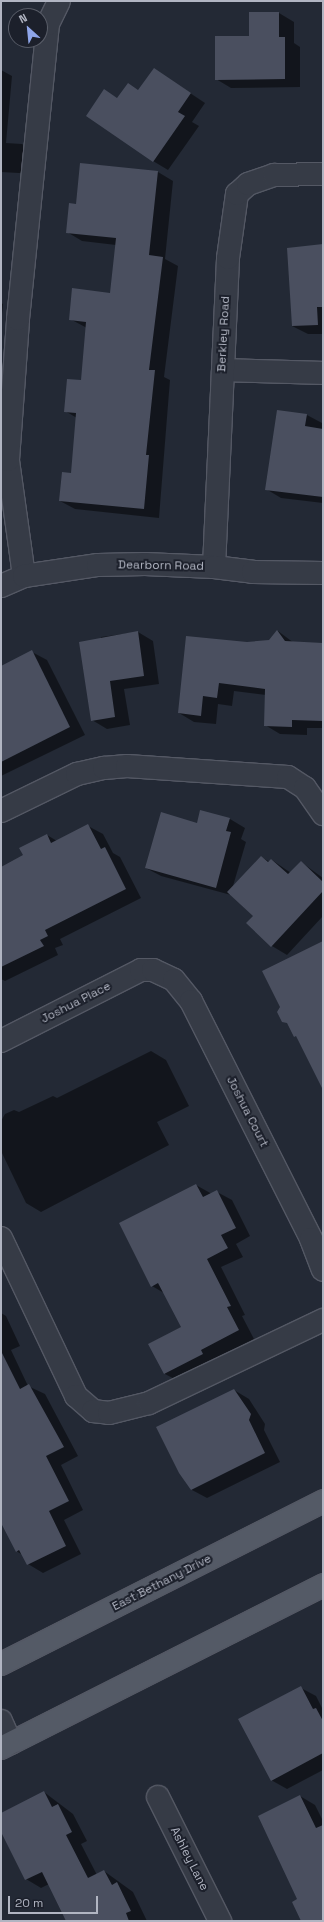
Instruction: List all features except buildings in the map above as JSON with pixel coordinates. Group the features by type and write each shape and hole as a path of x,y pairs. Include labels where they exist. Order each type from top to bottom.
{"main road":[{"name":"East Bethany Drive","path":"1,1664 323,1501"},
{"path":"6,1745 323,1585"}],"street":[{"path":"24,576 8,460 18,319 48,24 59,1"},
{"name":"Berkley Road","path":"214,567 228,258 237,194 248,184 274,175 323,174"},
{"path":"223,370 323,373"},
{"name":"Dearborn Road","path":"1,586 24,576 98,565 145,564 214,567 253,572 323,573"},
{"path":"1,811 77,774 126,766 288,777 304,788 323,814"},
{"name":"Joshua Place","path":"1,1041 141,970 153,970"},
{"name":"Joshua Court","path":"153,970 174,980 191,1001 311,1240 323,1270"},
{"path":"1,1238 76,1396 93,1411 109,1413 149,1403 323,1320"},
{"path":"1,1721 6,1745"},
{"name":"Ashley Lane","path":"158,1797 220,1921"}]}
